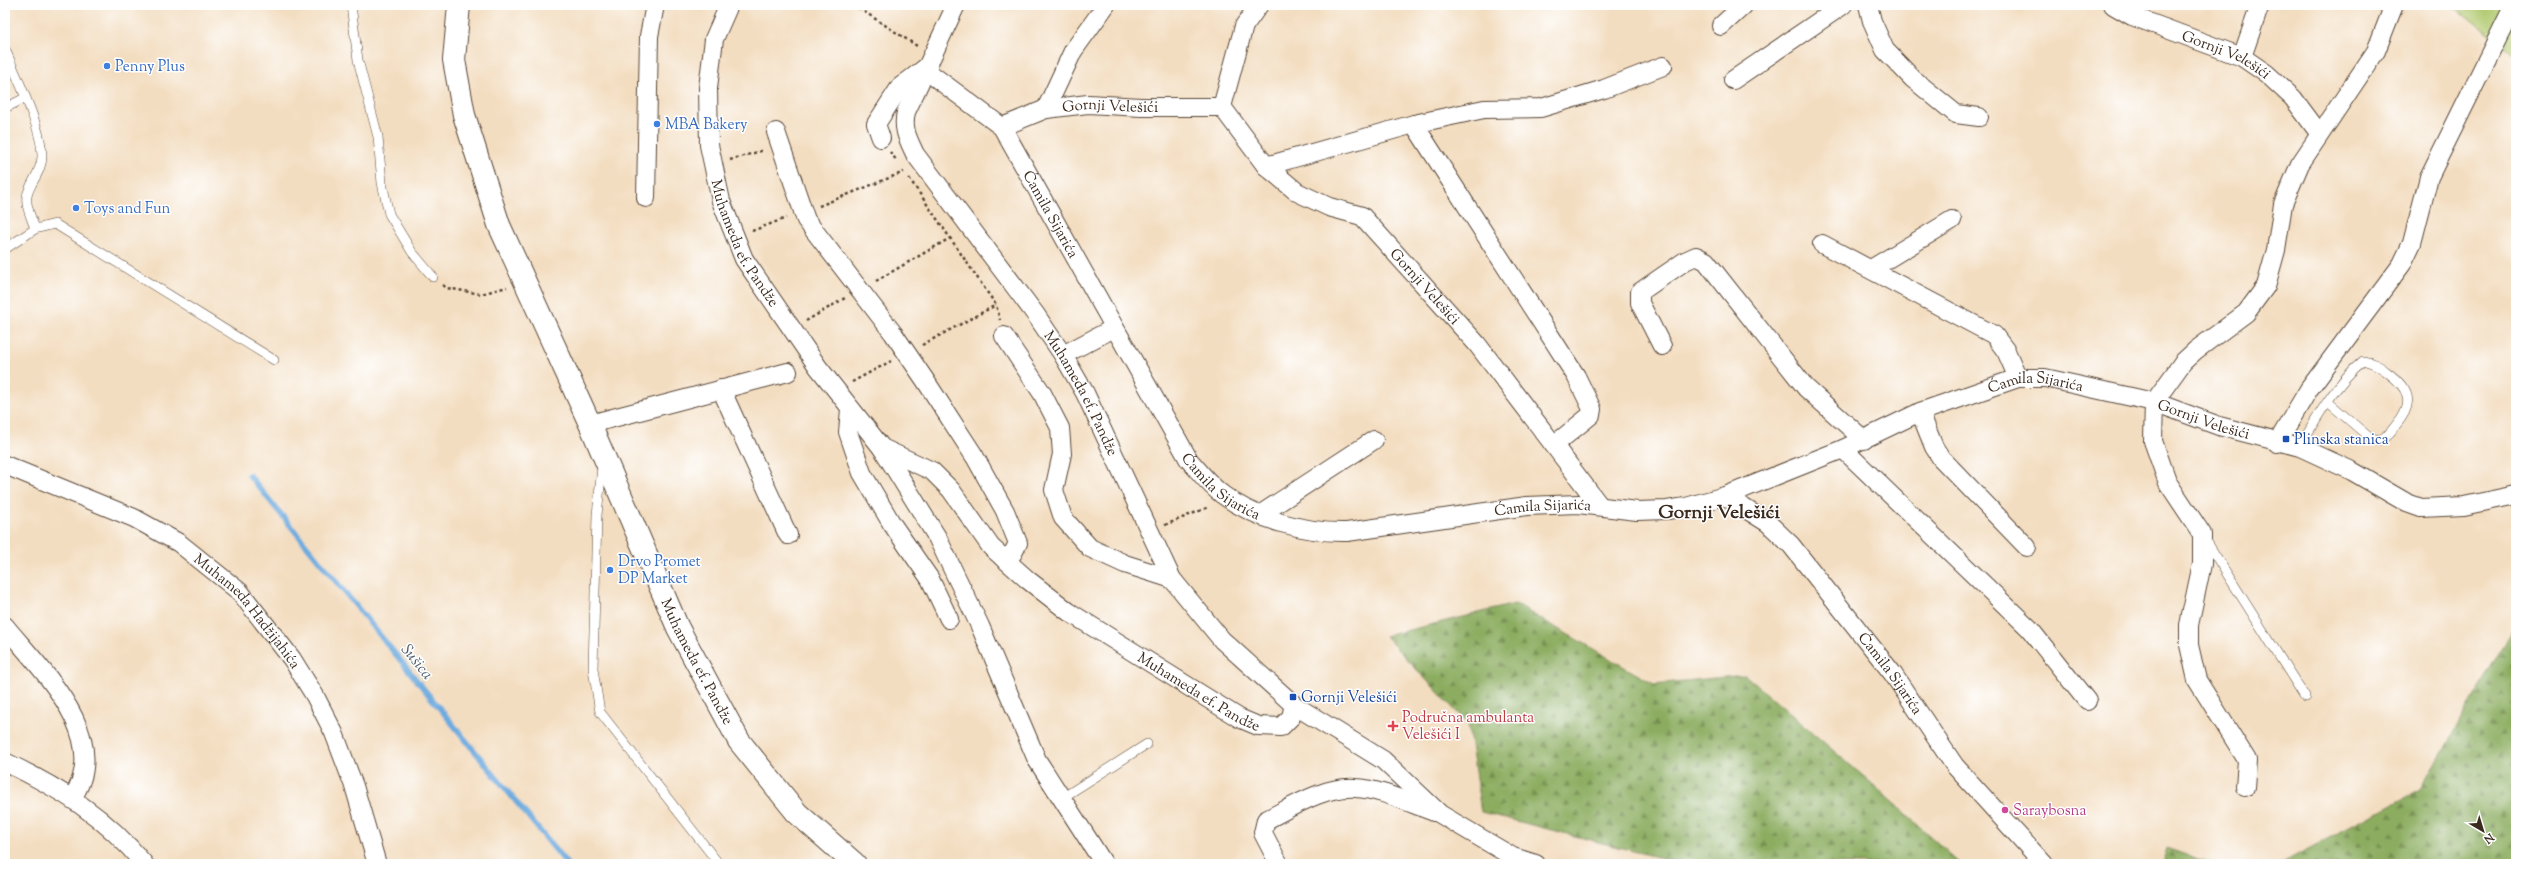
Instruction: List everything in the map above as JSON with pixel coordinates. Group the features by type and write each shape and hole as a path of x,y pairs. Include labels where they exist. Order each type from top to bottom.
{"street":[{"name":"Muhameda ef. Pandže","path":"459,5 454,60 464,116 499,225 590,424 678,628 739,741 797,813 855,864"},
{"path":"646,198 649,36 655,5"},
{"name":"Muhameda ef. Pandže","path":"729,5 714,39 708,88 709,145 721,201 744,260 818,367 882,448 937,537 980,626 1037,760 1104,864"},
{"name":"Muhameda ef. Pandže","path":"956,5 928,62 906,112 903,123 905,134 915,154 1036,316 1063,355 1085,393 1172,579 1222,640 1294,705 1383,760 1440,814 1513,857 1536,864"},
{"path":"1046,109 1073,51 1106,5"},
{"path":"1222,107 1244,26 1259,5"},
{"path":"1722,26 1744,5"},
{"path":"1733,80 1843,5"},
{"path":"1868,5 1872,21 1885,50 1913,79 1956,114 1979,117"},
{"name":"Gornji Velešići","path":"2113,5 2132,16 2242,57 2267,74 2293,98 2319,133"},
{"path":"2242,57 2260,5"},
{"name":"Gornji Velešići","path":"2394,5 2376,51 2319,133 2300,164 2283,204 2271,270 2260,296 2246,313 2196,350 2173,374 2154,402 2219,426 2277,443 2300,447 2352,471 2407,503 2421,508 2464,506 2516,496"},
{"path":"2277,443 2310,388 2402,264 2412,244 2429,177 2514,5"},
{"path":"881,138 876,124 882,114 900,87 928,62"},
{"name":"Ćamila Sijarića","path":"928,62 1002,127 1189,460 1206,479 1230,498 1261,514 1303,529 1325,533 1347,532 1527,506 1600,506 1638,511 1667,510 1725,496 1844,449 1920,412 2018,378 2045,378 2154,402"},
{"path":"1266,166 1414,124 1484,109 1541,108 1604,89 1663,66"},
{"name":"Gornji Velešići","path":"1002,127 1046,109 1088,104 1141,107 1222,107 1266,166 1297,192 1329,207 1362,216 1477,344 1600,506"},
{"path":"1414,124 1576,376 1592,409 1592,415 1554,445"},
{"path":"778,139 806,220 893,333 975,457 1005,511 1018,543 1013,553 1004,559"},
{"path":"1871,269 1952,220"},
{"path":"1822,244 1994,335 2006,351 2018,378"},
{"path":"1662,346 1640,303 1640,292 1684,261 1696,256 1706,261 1806,388 1864,440"},
{"path":"1063,355 1114,328"},
{"path":"1004,336 1042,393 1060,428 1062,454 1054,490 1064,518 1090,548 1125,564 1172,579"},
{"path":"590,424 788,372"},
{"path":"721,389 788,535"},
{"path":"2154,402 2153,441 2168,483 2202,534 2202,564 2189,625 2189,645 2197,680 2247,760 2245,787"},
{"path":"850,409 848,432 862,473 892,524 930,579 949,619"},
{"path":"1920,412 1934,447 1941,458 2027,548"},
{"path":"1261,514 1374,440"},
{"name":"Muhameda ef. Pandže","path":"882,448 932,471 951,490 990,547 1069,612 1239,718 1258,726 1281,727 1291,717 1294,705"},
{"path":"1844,449 2029,628 2087,701"},
{"name":"Muhameda Hadžijahića","path":"5,465 134,518 179,543 240,592 292,658 334,733 354,786 377,864"},
{"name":"Ćamila Sijarića","path":"1725,496 1768,523 1791,545 1893,674 1955,766 2044,864"},
{"path":"5,626 62,696 77,721 82,745 84,768 79,788 72,798"},
{"path":"5,762 45,781 95,814 129,845 144,864"},
{"path":"1279,864 1263,833 1266,820 1307,800 1330,792 1354,788 1388,795 1440,814"}],"lane":[{"path":"351,5 358,60 378,137 382,183 389,214 412,252 433,277"},
{"path":"5,49 7,60 25,98 39,137 42,155 41,166 27,196 27,204 35,229"},
{"path":"5,108 25,98"},
{"path":"5,249 35,229 55,224 274,360"},
{"path":"2300,447 2328,402 2355,367 2363,361 2372,362 2398,380 2408,398 2408,409 2386,438 2378,441 2370,438 2328,402"},
{"path":"603,456 597,515 593,669 600,712 718,864"},
{"path":"2202,534 2305,697"},
{"path":"1062,798 1147,744"}],"path":[{"path":"854,5 928,62"},
{"path":"881,138 996,305 1004,336"},
{"path":"713,165 778,139"},
{"path":"433,277 446,288 481,294 506,288 523,279"},
{"path":"1150,531 1230,498"}],"green space":[{"path":"2453,5 2516,5 2516,56"},
{"path":"1515,604 1654,684 1745,675 1869,781 1961,864 1684,864 1481,812 1468,724 1385,636"},
{"path":"2516,623 2516,864 2280,864 2421,789"},
{"path":"2167,848 2213,864 2162,864"}],"waterway":[{"name":"Sušica","path":"249,475 567,864"}],"place":[{"name":"Penny Plus","path":"107,66"},
{"name":"MBA Bakery","path":"657,124"},
{"name":"Toys and Fun","path":"76,208"},
{"name":"Plinska stanica","path":"2286,439"},
{"name":"Drvo Promet DP Market","path":"610,570"},
{"name":"Gornji Velešići","path":"1293,697"},
{"name":"Područna ambulanta Velešići I","path":"1393,726"},
{"name":"Saraybosna","path":"2005,810"}],"district":[{"name":"Gornji Velešići","path":"1719,511"}]}
